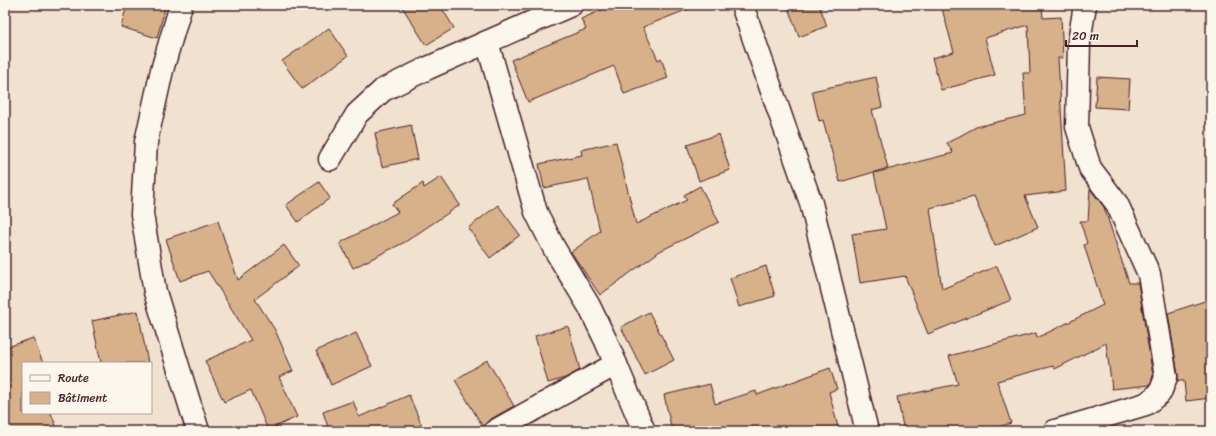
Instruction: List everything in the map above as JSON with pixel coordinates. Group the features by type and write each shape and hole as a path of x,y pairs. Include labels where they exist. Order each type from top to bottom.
{"street":[{"path":"181,5 162,70 146,142 142,214 155,292 198,431"},
{"path":"330,159 357,114 383,90 428,68 570,5"},
{"path":"742,5 811,203 867,431"},
{"path":"1055,431 1146,404 1160,393 1166,377 1149,274 1117,204 1090,168 1077,127 1079,42 1085,5"},
{"path":"487,42 536,212 554,248 589,306 616,364 644,431"},
{"path":"495,431 616,364"}],"building":[{"path":"127,5 166,5 157,38 121,27"},
{"path":"401,5 440,5 454,28 426,45"},
{"path":"613,5 696,5 643,27 658,60 661,58 668,78 624,94 614,66 528,102 511,60 586,29 581,19"},
{"path":"787,5 819,5 827,26 799,37"},
{"path":"941,5 1042,5 1043,18 1061,17 1063,58 1058,58 1066,191 1025,196 1038,227 995,246 974,197 930,208 942,289 997,266 1011,300 928,334 905,276 860,283 852,234 886,229 874,173 953,153 947,143 976,127 1026,115 1023,73 1030,73 1028,25 985,38 995,75 941,90 932,58 954,52"},
{"path":"329,28 348,56 302,89 282,61"},
{"path":"876,77 882,107 872,110 888,168 840,182 823,120 819,121 812,91"},
{"path":"1097,77 1130,79 1128,109 1095,107"},
{"path":"411,125 418,159 382,167 375,133"},
{"path":"719,134 730,170 699,181 687,145"},
{"path":"616,142 636,224 687,200 684,195 700,186 719,222 660,251 600,295 571,252 600,231 588,179 544,188 539,164 582,155 581,150"},
{"path":"441,177 460,205 405,242 353,268 340,243 398,212 392,204 423,183 424,188"},
{"path":"319,182 330,198 298,222 286,205"},
{"path":"1090,189 1104,207 1129,283 1138,283 1153,376 1150,385 1112,389 1106,343 1055,369 1053,366 997,381 1011,423 986,431 904,431 897,397 958,384 949,356 1036,333 1037,338 1103,305 1084,245 1087,243 1080,221 1088,221"},
{"path":"498,205 520,235 490,258 468,228"},
{"path":"218,221 238,280 284,245 299,266 255,299 275,330 293,371 279,377 297,417 268,430 251,390 224,402 205,361 251,340 208,271 180,281 166,239"},
{"path":"766,266 775,296 739,307 730,278"},
{"path":"1211,299 1211,398 1186,401 1184,381 1178,381 1168,313"},
{"path":"138,311 148,362 101,362 92,321"},
{"path":"649,312 674,360 645,375 621,327"},
{"path":"568,326 580,370 565,378 548,383 535,336"},
{"path":"356,333 372,366 331,385 316,351"},
{"path":"33,338 43,362 22,362 22,414 51,414 58,431 5,431 5,348"},
{"path":"487,360 514,406 489,420 483,427 455,380"},
{"path":"830,368 837,389 829,392 839,431 672,431 664,395 710,384 715,404 756,391 757,395"},
{"path":"409,395 424,431 326,431 329,430 323,412 353,401 359,417"}]}
